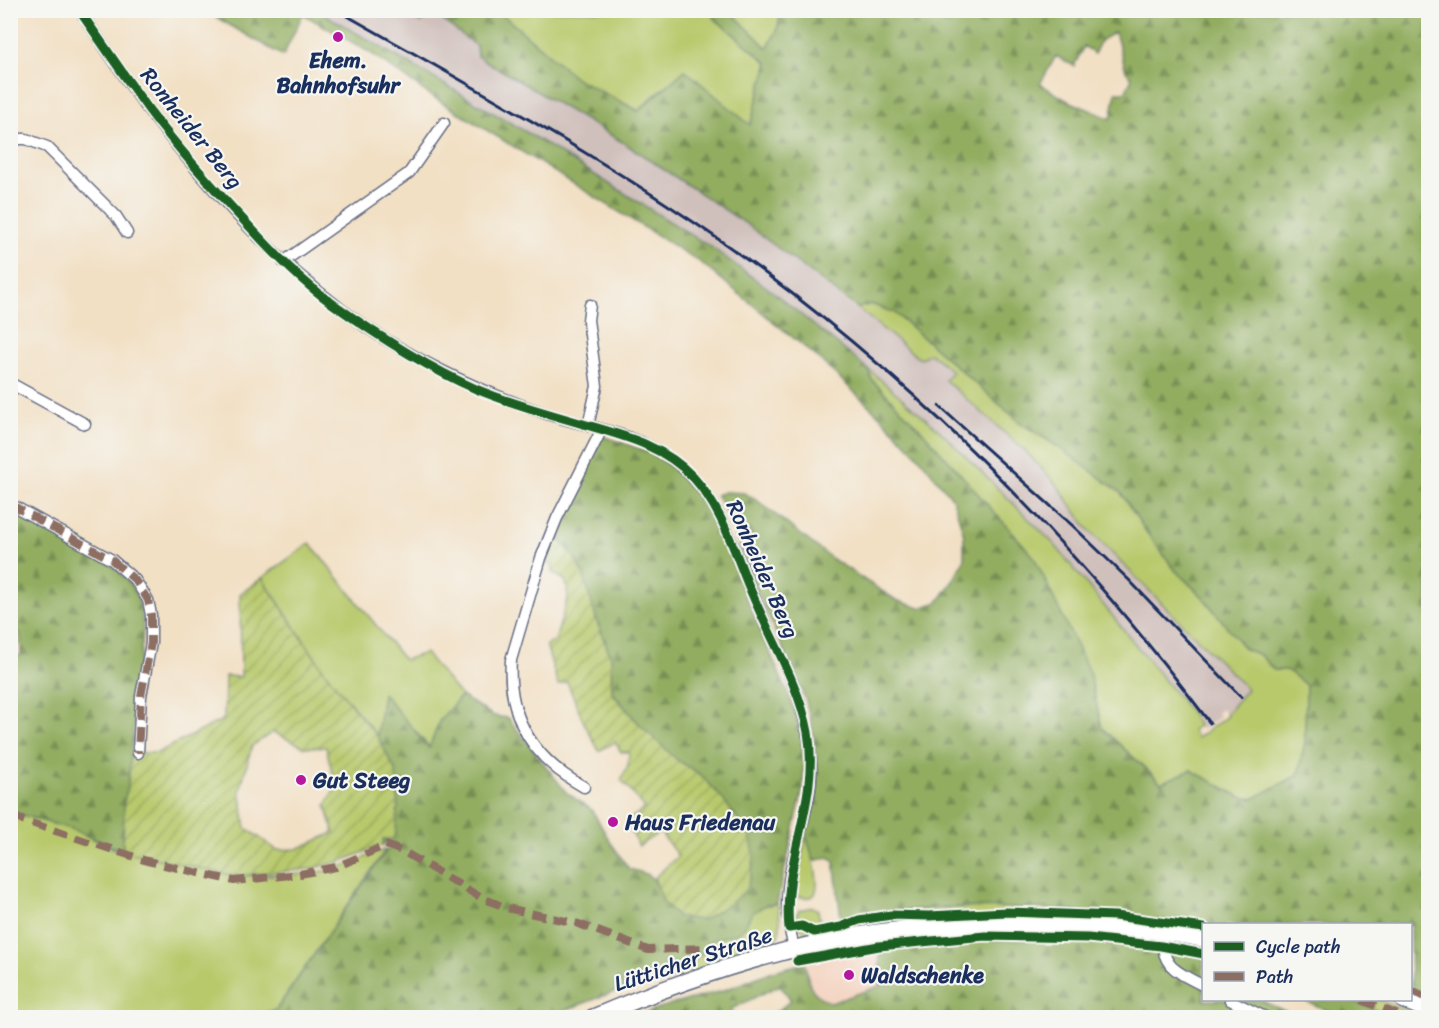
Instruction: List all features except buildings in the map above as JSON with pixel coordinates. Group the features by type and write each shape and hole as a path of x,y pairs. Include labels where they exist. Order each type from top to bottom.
{"main road":[{"name":"Lütticher Straße","path":"592,1017 714,972 794,950 874,933 963,925 1095,925 1202,939"},
{"path":"1408,1001 1428,1010"}],"street":[{"name":"Ronheider Berg","path":"79,10 150,111 214,189 283,262 330,302 411,354 476,388 548,414 626,436 666,455 691,475 708,494 718,512 801,703 808,732 812,761 810,790 788,886 787,908 794,950"},
{"path":"283,262 409,173 444,123"},
{"path":"10,139 26,139 47,147 116,216 127,233"},
{"path":"588,426 597,386 588,320 590,305"},
{"path":"10,382 85,424"},
{"path":"584,787 566,776 523,732 512,693 510,676 511,660 541,558 557,518 602,429"},
{"path":"10,504 112,560 135,580 148,600 151,615 151,643 141,696 138,753"},
{"path":"1163,932 1161,946 1168,963 1176,972 1202,985"},
{"path":"1234,1001 1267,1017"}],"shaded area":[{"path":"319,11 399,11 420,22 426,14 436,15 476,46 477,56 624,143 745,223 920,359 930,352 952,371 945,380 1024,450 1057,485 1088,529 1247,689 1226,714 1222,709 1217,713 1219,717 1201,730 1192,714 1054,544 938,429 820,329 711,247 526,132"},
{"path":"880,949 880,986 831,1003 818,997 809,986 805,963"}],"green space":[{"path":"205,11 319,11 526,132 711,247 773,292 868,369 872,380 925,434 1034,557 1089,672 1102,728 1161,783 1191,770 1240,797 1253,799 1298,775 1305,742 1306,685 1287,670 1274,670 1260,655 1245,649 1202,596 1176,571 1121,493 1057,446 1022,424 895,313 871,304 857,308 745,223 624,143 477,56 476,46 436,15 426,14 421,23 399,11 498,11 577,79 638,111 685,70 750,125 768,63 713,17 716,11 730,11 767,48 777,31 781,11 1428,11 1428,996 1412,988 1412,923 1202,923 1202,925 1044,908 945,907 841,919 834,860 828,857 814,861 806,836 815,791 816,761 813,730 806,701 758,594 727,513 716,495 725,492 744,493 758,501 831,558 866,581 896,600 920,608 938,602 964,560 964,535 953,499 918,456 883,419 818,358 700,262 430,95 369,52 303,14 283,56","holes":["1115,32 1126,71 1132,78 1125,92 1116,92 1111,119 1066,100 1040,84 1056,56 1074,66 1084,46 1094,54 1101,40"]},
{"path":"498,11 716,11 713,17 768,63 750,126 686,71 652,97 639,111 577,79"},
{"path":"730,11 781,11 777,31 767,48"},
{"path":"871,304 895,313 1022,424 1057,446 1121,493 1176,571 1202,596 1245,649 1260,655 1274,670 1287,670 1306,685 1305,742 1298,775 1253,799 1240,797 1191,770 1161,783 1102,728 1089,672 925,434 872,380 868,369 938,429 1054,544 1192,714 1198,726 1192,730 1197,738 1227,716 1226,714 1247,689 1088,529 1057,485 1024,450 945,380 952,371 930,353 920,359 857,308"},
{"path":"602,436 635,447 665,462 683,476 704,502 720,533 793,706 801,733 804,762 803,789 777,903 764,906 752,913 739,932 713,940 707,944 703,953 686,965 547,1017 240,1018 276,1010 377,863 392,845 383,845 396,772 377,736 383,693 429,748 440,720 461,696 494,716 508,718 566,792 592,810 629,869 645,873 653,879 664,903 750,836 721,797 701,775 677,760 639,724 612,692 611,658 575,559 555,533"},
{"path":"11,508 110,564 126,578 139,601 143,631 128,785 124,802 123,851 72,829 11,812 10,657 21,655 20,634 11,628"},
{"path":"555,533 583,573 597,622 611,658 612,693 639,724 677,760 701,775 721,797 750,836 754,853 753,867 746,891 703,920 679,917 664,903 654,878 678,856 660,832 639,846 626,822 645,808 621,780 628,765 629,752 621,752 615,742 599,751 584,723 567,682 558,685 546,645 555,641 568,597 566,581 553,573 553,565 544,563"},
{"path":"310,543 404,660 425,653 461,696 440,720 430,748 383,694 377,736 324,671 262,578"},
{"path":"262,578 324,671 377,736 396,772 398,805 395,839 383,839 383,845 339,862 310,869 235,876 123,851 124,802 131,753 157,753 224,719 225,676 241,677 240,594","holes":["273,732 304,747 326,747 336,787 326,805 334,833 297,849 277,850 246,828 240,790 252,746"]},
{"path":"10,812 72,829 115,849 235,876 311,874 341,867 386,849 276,1010 240,1018 31,1018 27,1015 28,1017 11,1017"},
{"path":"806,836 813,858 817,886 813,896 806,898 794,895"},
{"path":"777,903 780,930 773,944 660,983 658,975 686,965 702,953 707,944 713,940 739,932 752,913 763,906"},
{"path":"813,907 818,910 820,922 897,912 975,907 1053,909 1131,916 1130,919 1049,917 885,921 811,935 799,927 795,916 799,910"},
{"path":"983,939 1088,941 1202,956 1202,1001 1262,1001 1298,1017 764,1017 778,1011 791,1000 780,985 731,1009 735,1017 635,1018 659,1008 722,991 773,971 805,963 811,988 818,996 831,1003 880,986 880,949 936,944 941,948 948,948 957,943"},
{"path":"1305,1001 1353,1001 1394,1017 1343,1017"},
{"path":"1353,1001 1382,1001 1422,1017 1394,1017"}],"railway":[{"path":"337,10 499,102 659,199 761,270 825,319 886,371 1002,480 1109,598 1161,659 1210,723"},
{"path":"939,406 1073,526 1129,580 1241,697"}],"marked path":[{"path":"10,504 112,560 135,580 148,600 151,615 151,643 141,696 138,753"},
{"path":"10,816 147,861 234,881 300,874 336,867 386,845 404,852 480,897 507,908 579,924 648,950 711,948"},
{"path":"1412,991 1428,999"},
{"path":"1364,1001 1406,1018"}],"cycle path":[{"path":"79,10 149,110 185,155 269,247 322,295 367,328 439,371 500,398 638,441 681,465 704,490 728,534 753,596 792,680 808,732 809,782 791,878 788,903 789,928 802,926 814,932 841,927 859,920 891,915 929,916 1006,912 1115,916 1202,928"},
{"path":"797,961 879,946 985,936 1088,938 1161,946 1202,954"}],"place":[{"name":"Ehem. Bahnhofsuhr","path":"338,37"},
{"name":"Gut Steeg","path":"301,780"},
{"name":"Haus Friedenau","path":"613,822"},
{"name":"Waldschenke","path":"849,975"}]}
